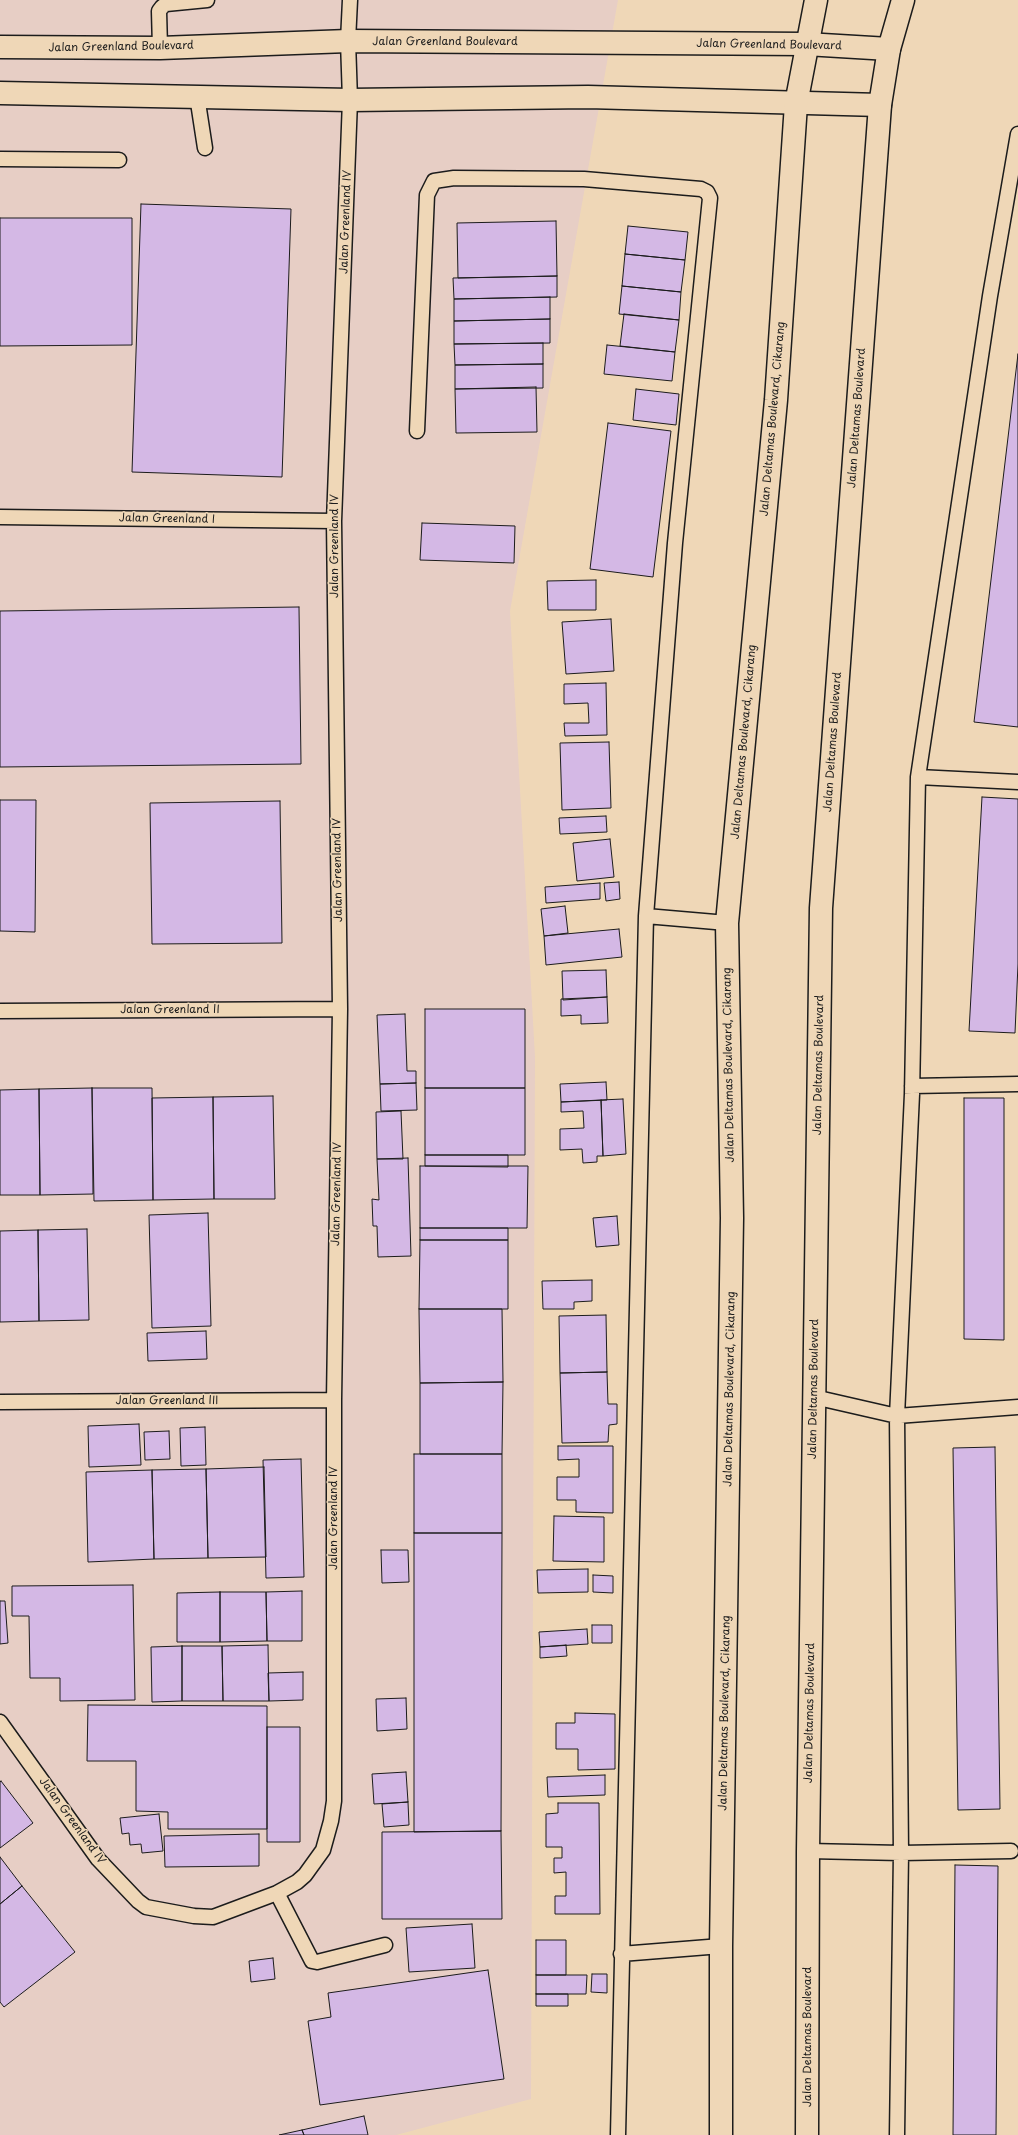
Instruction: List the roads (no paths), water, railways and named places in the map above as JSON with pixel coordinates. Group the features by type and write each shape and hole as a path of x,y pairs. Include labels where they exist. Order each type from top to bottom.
{"street":[{"name":"Jalan Deltamas Boulevard, Cikarang","path":"721,2135 721,1946 732,1218 727,922 776,400 796,104 806,44 816,0"},
{"name":"Jalan Deltamas Boulevard","path":"807,2135 808,1851 821,908 880,105 889,50 903,0"},
{"name":"Jalan Greenland Boulevard","path":"0,47 160,48 348,41 806,44 889,50"},
{"path":"0,92 350,100 588,97 796,104 880,105"}],"lane":[{"path":"160,48 159,11 162,7 166,4 207,0"},
{"name":"Jalan Greenland IV","path":"0,1722 98,1859 138,1901 146,1907 206,1918 213,1917 277,1893 297,1882 305,1875 323,1850 333,1812 334,1400 340,1009 334,521 350,100 348,41 350,0"},
{"path":"196,96 205,148"},
{"path":"897,2135 901,1853 897,1416 912,1086 918,777 990,296 1018,134"},
{"path":"0,159 119,160"},
{"path":"417,431 427,195 434,181 454,178 584,179 701,189 707,192 710,198 675,544 646,916 618,2135"},
{"name":"Jalan Greenland I","path":"0,517 334,521"},
{"path":"918,777 1018,782"},
{"path":"646,916 727,922"},
{"name":"Jalan Greenland II","path":"0,1011 340,1009"},
{"path":"912,1086 1018,1084"},
{"path":"814,1397 897,1416 1018,1407"},
{"name":"Jalan Greenland III","path":"0,1402 334,1400"},
{"path":"808,1851 901,1853 1011,1851"},
{"path":"277,1893 312,1961 317,1962 385,1945"},
{"path":"621,1954 721,1946"}]}
